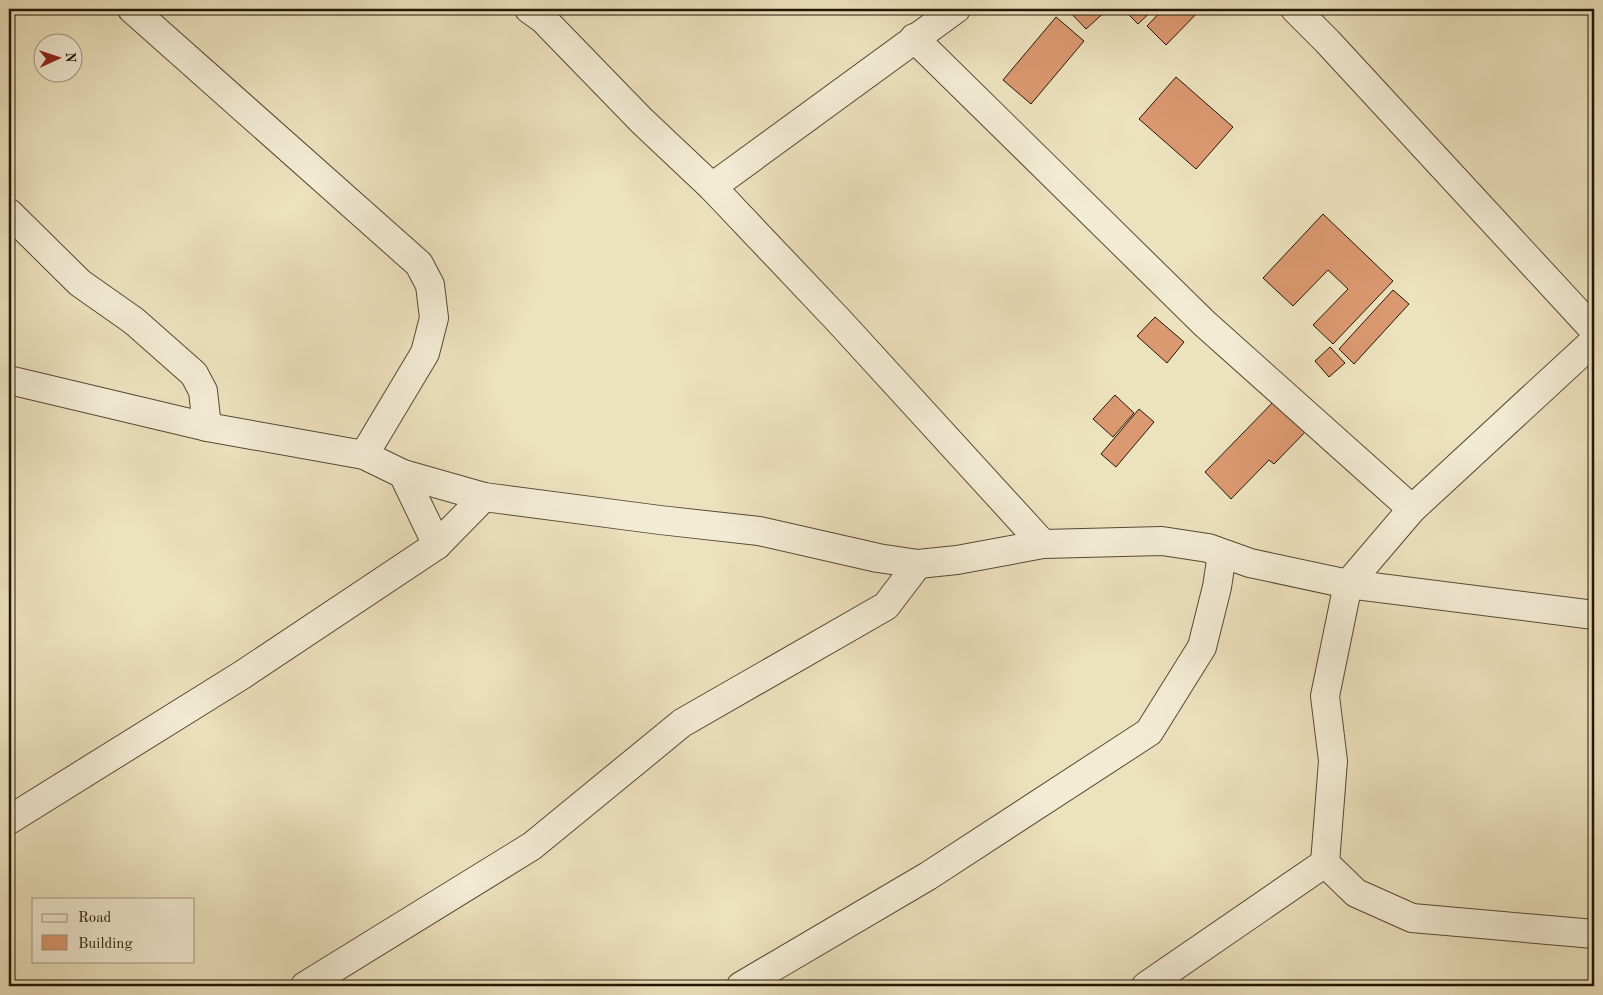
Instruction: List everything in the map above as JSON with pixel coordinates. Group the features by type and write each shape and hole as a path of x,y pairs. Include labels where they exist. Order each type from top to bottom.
{"street":[{"path":"132,9 419,264 430,285 434,318 425,353 364,454"},
{"path":"529,9 543,19 642,121 712,187 840,322 1044,544"},
{"path":"712,187 956,9"},
{"path":"1295,9 1327,41 1594,330"},
{"path":"914,38 1204,324 1412,509"},
{"path":"9,213 80,283 134,321 194,374 204,391 207,427"},
{"path":"1325,863 1334,761 1325,696 1348,584 1412,509 1594,341"},
{"path":"9,380 207,427 364,454 403,474 484,497 759,531 878,558 918,564 957,560 1044,544 1162,542 1208,548 1250,563 1348,584 1594,615"},
{"path":"403,474 437,545"},
{"path":"9,820 242,675 437,545 484,497"},
{"path":"741,986 928,876 1149,732 1202,647 1217,587 1222,554"},
{"path":"304,986 369,948 532,846 682,723 886,606 918,564"},
{"path":"1325,863 1356,893 1412,918 1594,934"},
{"path":"1146,986 1325,863"}],"building":[{"path":"1067,9 1108,9 1086,29"},
{"path":"1123,9 1154,9 1138,24"},
{"path":"1163,9 1201,9 1166,45 1147,26"},
{"path":"1056,17 1084,41 1031,104 1003,80"},
{"path":"1176,77 1233,127 1196,169 1139,119"},
{"path":"1323,214 1393,281 1333,344 1313,325 1348,289 1328,270 1293,306 1263,278"},
{"path":"1393,290 1409,304 1354,364 1339,349"},
{"path":"1155,317 1184,342 1167,363 1137,336"},
{"path":"1330,347 1345,363 1329,377 1315,361"},
{"path":"1115,395 1134,413 1113,437 1093,419"},
{"path":"1278,397 1309,428 1274,464 1269,460 1231,499 1205,472"},
{"path":"1139,409 1154,422 1116,467 1101,454"}]}
